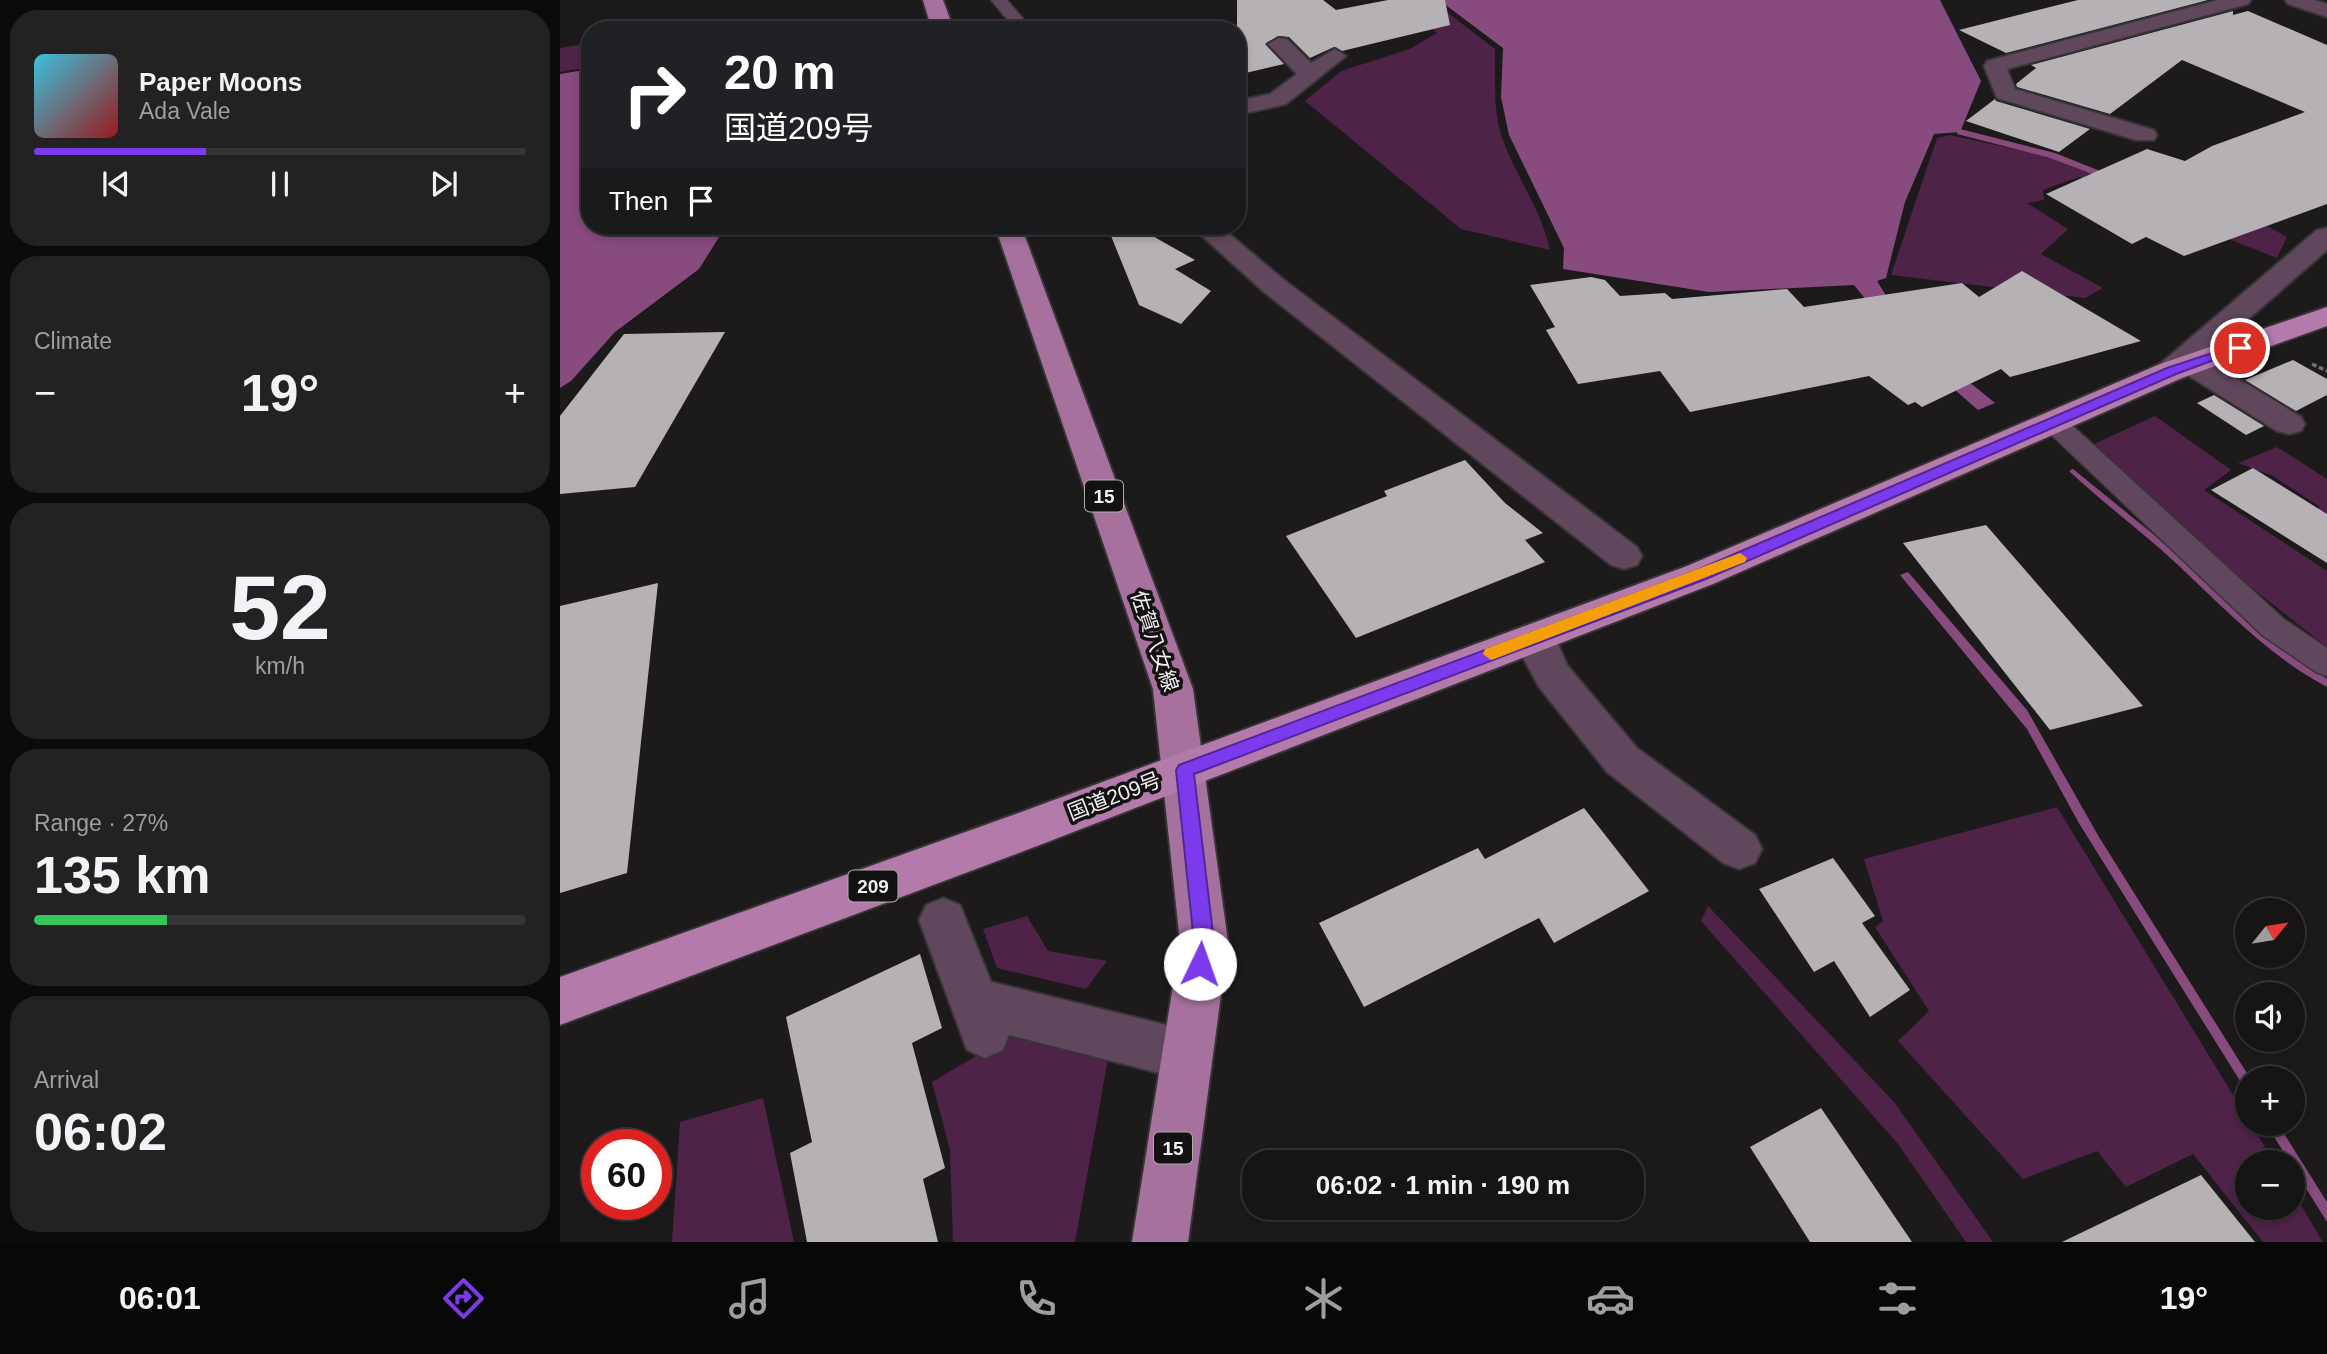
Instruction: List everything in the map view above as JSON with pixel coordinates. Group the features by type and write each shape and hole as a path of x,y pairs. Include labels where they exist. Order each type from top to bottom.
{"highway":[{"name":"国道209号","path":"560,1001 1185,770 1700,575 2182,368 2327,316"}],"main road":[{"path":"933,0 940,21"},
{"name":"佐賀八女線","path":"1011,235 1171,679 1185,770 1204,942 1160,1242"}],"street":[{"path":"2145,135 2005,93 1995,66 2241,0"},
{"path":"2295,0 2327,11"},
{"path":"1279,44 1309,74"},
{"path":"1246,106 1278,99 1335,56"},
{"path":"1215,235 1285,295 1624,556"},
{"path":"2289,424 2182,368 2327,236"},
{"path":"1537,636 1541,652 1553,676 1622,760 1740,849"},
{"path":"943,920 979,1018 1187,1055"}],"lane":[{"path":"999,0 1017,21"},
{"path":"2053,422 2273,627 2327,664"}],"shaded area":[{"path":"1399,0 1431,0 1495,49 1496,107 1500,129 1541,221 1550,250 1461,229 1305,101 1341,71 1410,49 1437,33"},
{"path":"1439,0 1940,0 1981,81 1960,132 1934,134 1905,202 1886,278 1877,281 1909,333 1995,403 1978,410 1901,343 1854,285 1709,292 1563,269 1564,248 1509,135 1501,97 1503,48"},
{"path":"581,44 581,68 560,72 560,48"},
{"path":"581,70 581,235 720,235 699,269 615,332 571,381 560,388 560,74"},
{"path":"1950,135 2047,156 2134,183 2172,174 2287,237 2277,258 2168,215 2134,193 2079,177 2043,190 2044,200 2027,203 2068,229 2041,254 2103,288 2085,298 1891,275 1937,138"},
{"path":"2155,416 2231,470 2204,490 2327,571 2327,647 2204,550 2094,444"},
{"path":"2277,447 2327,479 2327,516 2316,509 2320,507 2273,476 2238,463"},
{"path":"2073,469 2153,534 2270,638 2327,679 2327,687 2267,647 2165,553 2069,471"},
{"path":"1908,572 2027,710 2099,837 2242,1066 2235,1066 2235,1073 2080,825 2027,729 1900,575"},
{"path":"2057,807 2235,1098 2235,1136 2258,1136 2267,1150 2235,1150 2235,1207 2193,1154 2126,1187 2097,1151 2023,1179 1898,1041 1929,1011 1875,927 1883,921 1864,859"},
{"path":"1708,906 1894,1102 1993,1242 1966,1242 1898,1144 1701,921"},
{"path":"1027,916 1048,951 1107,961 1086,989 997,968 983,929"},
{"path":"1018,1031 1110,1048 1075,1242 953,1242 950,1150 932,1082"},
{"path":"763,1098 794,1242 672,1242 680,1122"},
{"path":"2273,1136 2286,1136 2294,1150 2282,1150"},
{"path":"2305,1167 2327,1202 2327,1222 2305,1187"},
{"path":"2305,1212 2323,1242 2263,1242 2246,1220 2305,1220"}],"building":[{"path":"1237,0 1323,0 1336,10 1388,0 1445,0 1450,25 1342,51 1334,47 1310,58 1289,37 1278,36 1265,44 1284,64 1246,73 1246,21 1237,21"},
{"path":"2078,0 2208,0 2006,53 1959,30"},
{"path":"2233,11 2233,15 2248,11 2327,45 2327,204 2184,256 2146,237 2132,244 2046,194 2147,149 2185,161 2212,146 2305,112 2182,60 2110,114 2017,87 2016,84 2036,68 2031,65"},
{"path":"1995,99 2090,129 2059,152 1966,121"},
{"path":"1111,235 1151,235 1195,260 1175,269 1211,291 1181,324 1139,305"},
{"path":"2022,271 2141,341 2010,377 2001,369 1922,407 1915,402 1908,405 1869,376 1690,412 1660,371 1578,384 1546,330 1555,327 1530,285 1591,277 1605,280 1620,296 1665,293 1672,299 1787,289 1804,307 1962,283 1979,297"},
{"path":"725,332 635,487 560,494 560,416 624,334"},
{"path":"2293,360 2327,379 2327,395 2296,411 2245,380"},
{"path":"2214,395 2264,426 2246,435 2197,403"},
{"path":"1465,460 1505,503 1543,533 1525,540 1545,562 1356,638 1286,536 1387,496 1384,491"},
{"path":"2253,468 2327,514 2327,563 2211,490"},
{"path":"1986,525 2143,706 2050,730 1903,543"},
{"path":"658,583 627,873 560,893 560,606"},
{"path":"1584,808 1649,891 1554,943 1539,918 1364,1007 1319,923 1478,848 1485,859"},
{"path":"1833,858 1875,916 1862,923 1910,990 1870,1017 1834,961 1814,972 1759,889"},
{"path":"920,954 942,1028 912,1043 945,1168 923,1179 938,1242 807,1242 790,1153 812,1142 786,1017"},
{"path":"1821,1108 1912,1242 1810,1242 1750,1147"},
{"path":"2201,1175 2255,1242 2062,1242"}],"waterway":[{"path":"1960,132 2051,155 2113,178"}],"slow traffic":[{"path":"1491,654 1740,558"}],"route":[{"path":"1200,964 1204,942 1185,770 1700,575 2171,371 2240,348"}]}
